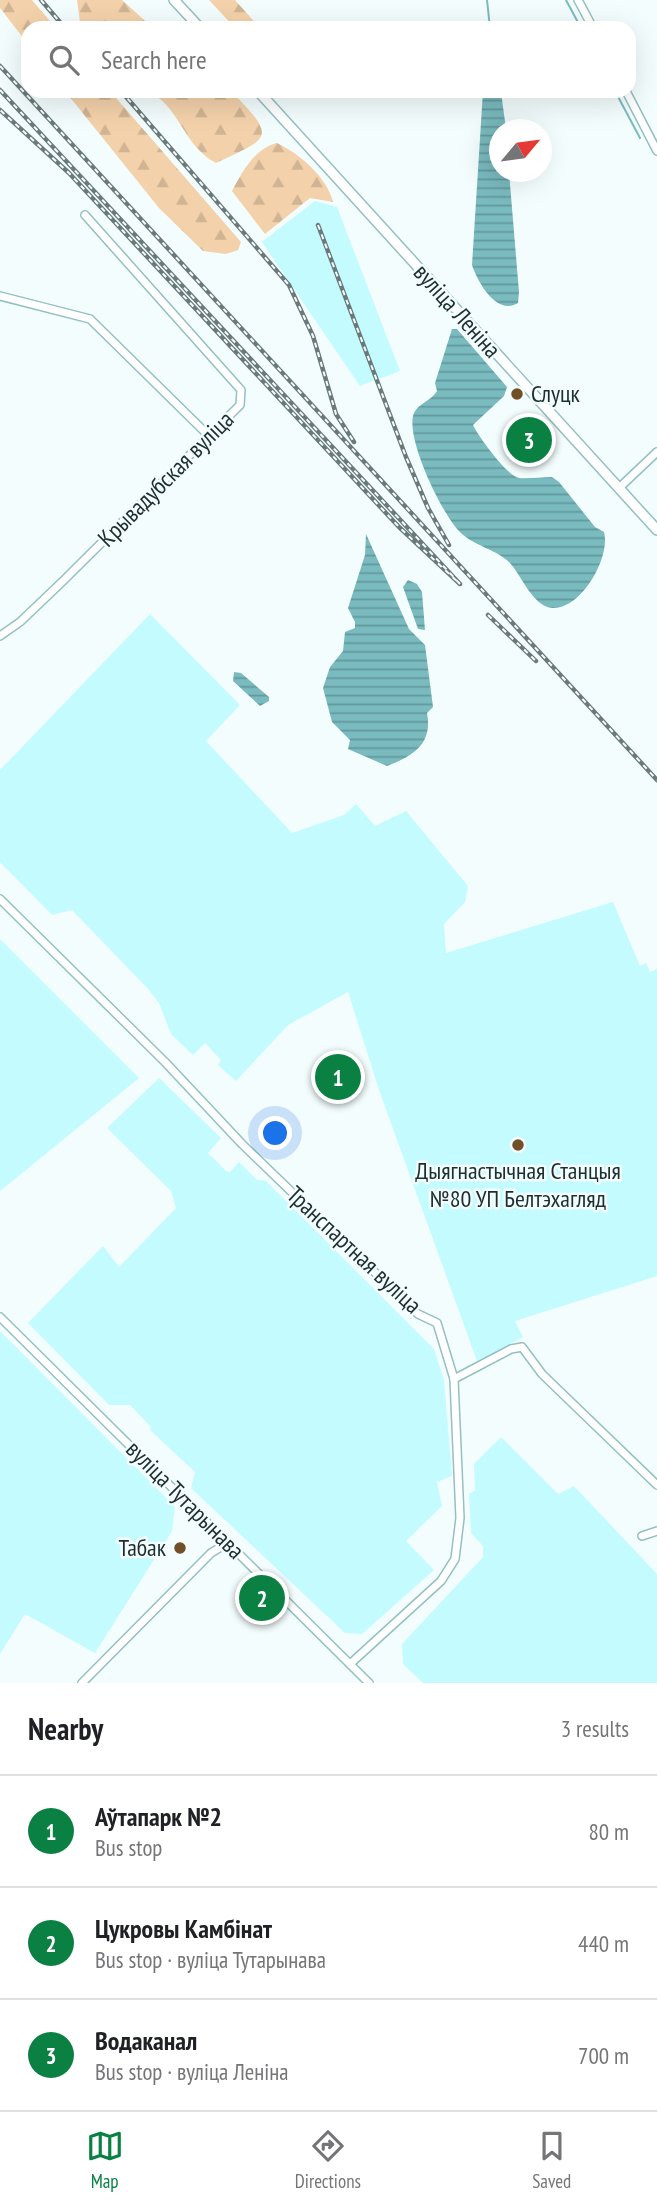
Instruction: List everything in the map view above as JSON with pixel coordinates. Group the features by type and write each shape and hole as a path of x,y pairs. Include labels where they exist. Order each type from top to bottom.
{"main road":[{"path":"174,0 194,21"},
{"name":"вуліца Леніна","path":"264,98 657,530"}],"street":[{"path":"578,0 589,21"},
{"path":"630,98 657,151"},
{"name":"Крывадубская вуліца","path":"0,636 20,622 63,581 240,405 241,390 85,215"},
{"path":"0,296 90,319 208,435"},
{"path":"619,488 657,452"},
{"name":"Транспартная вуліца","path":"0,899 291,1191 418,1314 437,1323 454,1379 460,1518 455,1559 441,1581 350,1664"},
{"name":"вуліца Тутарынава","path":"0,1317 369,1683"},
{"path":"454,1379 511,1349 522,1347 542,1374 657,1485"},
{"path":"642,1536 657,1531"},
{"path":"82,1683 211,1553 229,1542"}],"shaded area":[{"path":"483,98 502,98 505,119 489,119 489,182 510,182 518,303 510,306 496,301 489,296 472,265"},
{"path":"315,201 337,207 400,371 360,386 262,242"},
{"path":"452,329 457,329 507,387 504,396 473,425 487,446 514,476 552,477 559,482 595,527 604,532 603,555 592,580 573,600 563,606 552,608 539,602 509,562 459,531 443,509 426,474 414,439 412,424 414,413 437,391 435,383"},
{"path":"366,534 409,629 425,645 433,707 427,713 428,724 424,741 413,753 387,766 348,749 350,740 332,722 323,688 330,667 343,651 345,632 355,628 348,608 365,555"},
{"path":"408,580 417,584 422,592 425,630 418,629 403,587"},
{"path":"150,614 240,705 206,741 292,833 344,815 356,804 375,826 406,811 468,886 465,902 444,924 446,953 613,902 640,966 646,963 650,972 657,969 657,1276 515,1321 523,1337 477,1361 379,1090 348,992 288,1025 236,1081 218,1065 221,1060 205,1043 193,1055 171,1034 159,1003 149,990 72,910 52,915 0,862 0,770"},
{"path":"234,672 241,673 269,697 269,701 260,706 233,681"},
{"path":"0,939 139,1078 0,1191"},
{"path":"159,1078 221,1138 208,1153 226,1171 230,1172 239,1162 257,1180 266,1181 434,1349 444,1380 452,1476 437,1482 442,1506 406,1541 434,1570 362,1634 345,1633 191,1488 195,1472 150,1430 151,1427 130,1405 109,1405 28,1323 103,1246 119,1267 176,1208 171,1191 107,1128"},
{"path":"0,1331 175,1507 172,1531 95,1653 25,1614 0,1654"},
{"path":"501,1437 558,1494 574,1486 657,1574 657,1683 423,1683 403,1664 402,1644 483,1557 483,1546 471,1533 469,1494 475,1490 474,1464"}],"green space":[{"path":"0,0 32,0 50,21 21,21 21,35 0,8"},
{"path":"77,0 122,0 145,21 80,21"},
{"path":"209,0 235,0 254,21 228,21"},
{"path":"71,98 116,98 241,242 238,250 226,254 203,251 159,208"},
{"path":"159,98 238,98 256,119 261,135 248,148 216,163 196,146"},
{"path":"277,143 295,153 319,175 333,202 310,198 265,234 232,191 256,156"}],"waterway":[{"path":"487,0 489,21"},
{"path":"566,0 577,21"},
{"path":"619,98 640,138"}],"railway":[{"path":"41,0 59,21"},
{"path":"0,66 21,89"},
{"path":"0,90 460,584 399,527 69,173 0,110"},
{"path":"29,98 657,780"},
{"path":"127,98 289,285 313,336 336,414 354,442"},
{"path":"318,225 406,457 428,508 449,545"},
{"path":"488,615 536,661"}],"place":[{"name":"Слуцк","path":"517,394"},
{"name":"Водаканал","path":"529,440"},
{"name":"Аўтапарк №2","path":"338,1077"},
{"name":"Дыягнастычная Станцыя №80 УП Белтэхагляд","path":"518,1145"},
{"name":"Табак","path":"180,1548"},
{"name":"Цукровы Камбінат","path":"262,1598"}]}
